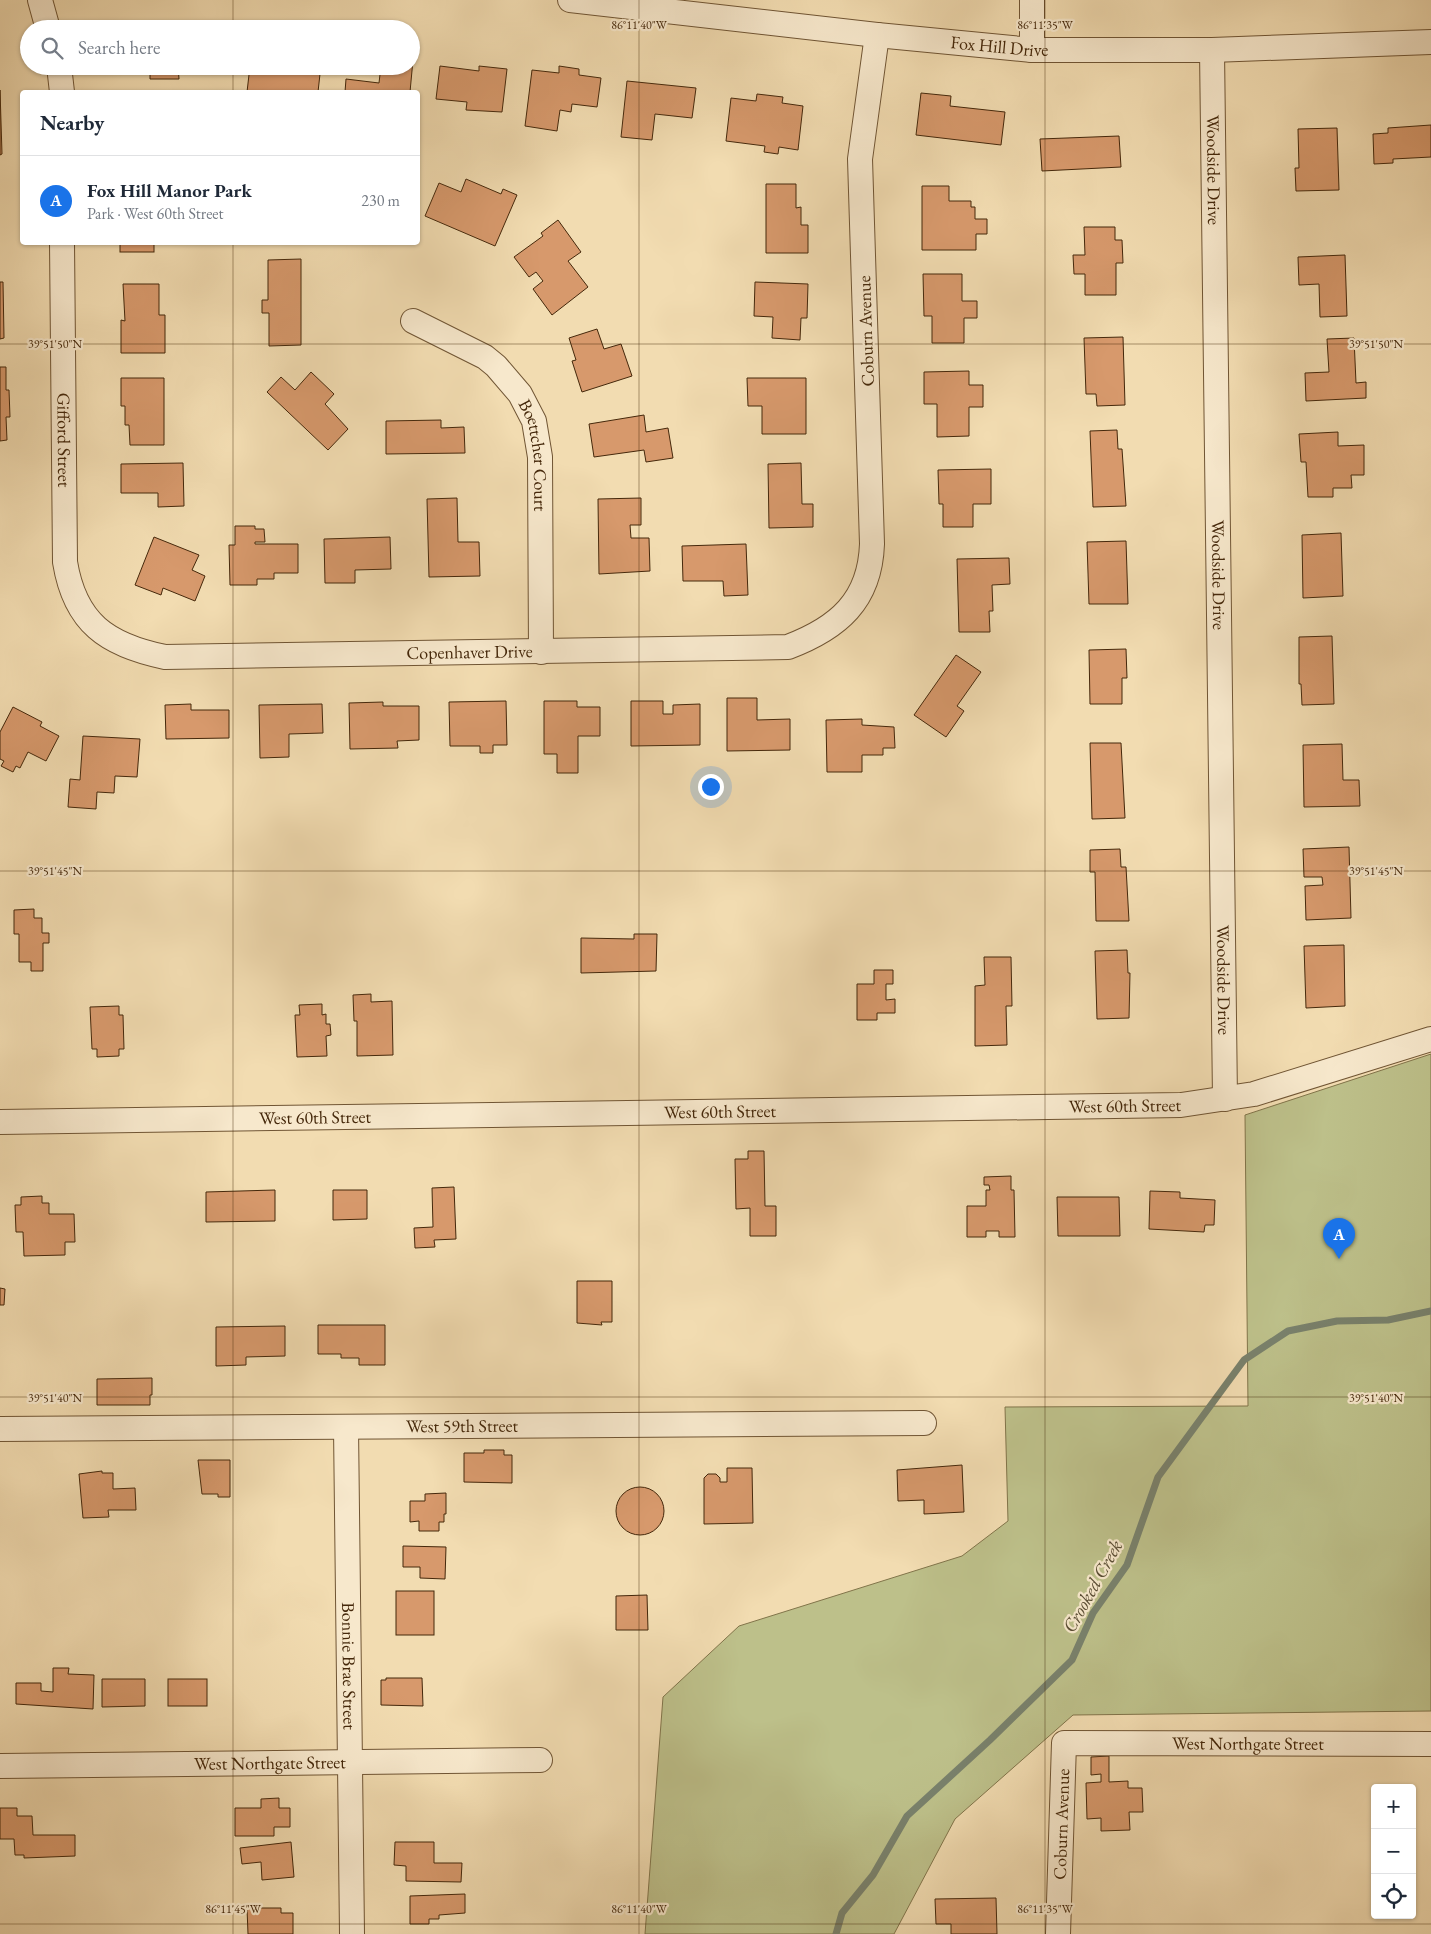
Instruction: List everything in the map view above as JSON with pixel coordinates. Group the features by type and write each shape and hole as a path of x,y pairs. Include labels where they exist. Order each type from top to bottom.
{"street":[{"path":"40,0 46,20"},
{"name":"Fox Hill Drive","path":"570,0 877,35 1032,50 1212,50 1431,42"},
{"path":"1032,0 1032,50"},
{"name":"Coburn Avenue","path":"841,619 854,604 863,586 869,570 872,550 860,159 877,35"},
{"name":"Woodside Drive","path":"1212,50 1225,1099"},
{"path":"60,75 62,90"},
{"name":"Gifford Street","path":"62,245 65,562 75,598 96,628"},
{"name":"Boettcher Court","path":"413,321 485,357 496,366 520,394 534,421 540,457 541,652"},
{"name":"Copenhaver Drive","path":"96,628 120,644 137,652 165,657 788,647 811,639 841,619"},
{"name":"West 60th Street","path":"0,1122 1181,1106 1277,1088 1431,1039"},
{"name":"West 59th Street","path":"0,1429 924,1423"},
{"name":"Bonnie Brae Street","path":"346,1428 352,1934"},
{"name":"Coburn Avenue","path":"1058,1934 1064,1744"},
{"name":"West Northgate Street","path":"1064,1744 1431,1744"},
{"name":"West Northgate Street","path":"0,1766 540,1760"}],"green space":[{"path":"1431,1054 1431,1711 1073,1715 955,1819 894,1934 645,1934 663,1697 739,1626 962,1556 1008,1521 1005,1407 1248,1406 1245,1115"}],"building":[{"path":"440,66 479,71 479,66 507,69 502,112 466,110 467,102 436,99"},
{"path":"559,66 579,69 579,75 601,78 597,107 572,104 571,112 560,110 557,131 525,126 532,70 559,73"},
{"path":"150,75 179,75 179,79 150,79"},
{"path":"249,75 320,75 318,90 247,90"},
{"path":"380,75 412,75 410,90 345,90 346,79 379,83"},
{"path":"627,81 696,88 692,118 655,114 652,140 621,137"},
{"path":"0,90 2,154 0,155"},
{"path":"921,93 951,96 950,106 1005,112 1001,145 916,135"},
{"path":"757,94 783,97 782,103 803,106 798,150 779,147 778,154 764,152 765,146 726,141 731,98 756,101"},
{"path":"1431,125 1431,157 1393,159 1393,163 1374,164 1373,134 1388,133 1388,128"},
{"path":"1337,128 1339,190 1296,191 1295,168 1299,168 1298,129"},
{"path":"1119,136 1121,167 1042,171 1040,139"},
{"path":"466,179 501,194 503,189 517,195 495,246 425,216 439,183 461,192"},
{"path":"766,184 796,184 796,208 801,207 801,225 808,225 808,253 766,253"},
{"path":"922,186 949,186 949,201 971,201 971,207 975,207 975,219 987,219 987,234 976,234 976,250 922,250"},
{"path":"558,220 581,252 568,261 588,287 552,315 533,289 543,281 536,272 529,277 514,257 543,236 541,233"},
{"path":"1084,227 1115,227 1115,240 1122,240 1123,263 1116,263 1116,295 1085,295 1085,274 1074,274 1073,255 1085,255"},
{"path":"120,245 154,245 154,252 120,252"},
{"path":"1345,255 1347,316 1320,317 1319,284 1299,285 1298,257"},
{"path":"301,259 301,345 269,346 269,313 262,313 262,300 268,300 268,260"},
{"path":"923,274 962,274 962,301 977,301 977,318 964,318 964,343 932,343 932,316 924,316"},
{"path":"0,282 3,282 4,338 0,339"},
{"path":"755,282 808,284 807,318 801,318 800,340 772,338 773,317 754,316"},
{"path":"123,284 159,284 159,315 165,315 165,353 121,353 121,320 125,321"},
{"path":"597,329 604,349 621,344 632,376 582,392 572,361 576,360 569,338"},
{"path":"1123,337 1125,405 1097,406 1096,394 1086,394 1084,338"},
{"path":"1354,338 1356,383 1366,382 1366,398 1306,401 1305,373 1329,372 1327,339"},
{"path":"0,367 6,367 6,390 9,390 10,417 6,417 7,440 0,441"},
{"path":"969,371 969,385 983,385 983,407 969,407 969,436 937,437 937,404 924,404 924,372"},
{"path":"311,372 334,394 325,404 348,429 328,450 267,392 281,377 295,390"},
{"path":"121,378 164,378 164,445 130,445 129,425 125,425 125,406 121,406"},
{"path":"747,378 806,378 806,434 762,434 762,406 748,406"},
{"path":"644,415 646,432 668,428 673,458 646,462 644,450 594,457 589,424"},
{"path":"441,420 441,428 464,427 465,453 386,454 386,421"},
{"path":"1117,430 1118,449 1122,449 1126,506 1093,507 1090,431"},
{"path":"1338,432 1338,446 1364,445 1364,475 1351,475 1352,488 1333,488 1333,497 1308,497 1306,462 1301,462 1299,434"},
{"path":"183,463 184,506 158,507 158,493 121,493 121,464"},
{"path":"801,463 802,504 813,504 813,527 769,528 768,464"},
{"path":"991,469 991,504 973,504 973,527 943,527 943,504 939,504 938,470"},
{"path":"457,498 458,542 479,542 480,576 429,577 427,499"},
{"path":"641,498 641,525 630,525 631,538 649,538 650,571 599,574 598,499"},
{"path":"235,526 255,526 255,529 264,529 265,542 255,542 255,544 298,544 298,573 274,573 274,579 257,579 257,585 230,585 229,545 235,545"},
{"path":"1341,533 1343,596 1303,598 1302,535"},
{"path":"154,537 199,555 192,570 205,576 195,601 163,588 161,595 135,585"},
{"path":"390,537 391,569 355,570 355,583 325,583 324,539"},
{"path":"1126,541 1128,604 1089,604 1087,542"},
{"path":"746,544 748,595 724,596 723,581 683,581 682,546"},
{"path":"1009,558 1010,584 992,585 993,611 989,611 990,632 959,632 957,559"},
{"path":"1332,636 1334,704 1302,705 1301,684 1299,684 1299,637"},
{"path":"1126,649 1127,678 1122,678 1122,704 1090,704 1089,650"},
{"path":"956,655 981,672 957,706 964,711 946,737 914,715"},
{"path":"727,698 757,698 757,720 790,719 790,750 727,751"},
{"path":"506,701 507,745 493,745 493,753 480,753 480,746 450,746 449,702"},
{"path":"544,701 577,701 577,707 600,707 600,736 578,736 578,773 557,773 557,754 544,754"},
{"path":"631,701 663,701 663,714 673,714 673,705 700,704 700,745 631,746"},
{"path":"383,702 383,706 419,706 419,740 397,741 398,748 350,749 349,703"},
{"path":"191,704 191,710 229,710 229,738 166,739 165,705"},
{"path":"322,704 323,733 289,734 289,757 260,758 259,705"},
{"path":"13,707 42,722 40,726 59,736 46,761 28,752 20,768 16,766 13,772 1,766 4,761 0,759 0,732"},
{"path":"862,719 862,725 894,727 895,748 883,748 883,755 862,755 862,772 827,772 826,720"},
{"path":"83,736 140,739 137,777 115,776 114,793 97,792 96,809 68,807 70,779 80,780"},
{"path":"1090,743 1121,743 1125,818 1092,819"},
{"path":"1342,744 1343,780 1359,780 1360,806 1304,807 1303,745"},
{"path":"1349,847 1351,918 1306,920 1305,886 1323,885 1322,877 1304,877 1303,849"},
{"path":"1120,849 1121,867 1126,867 1129,921 1096,921 1095,872 1090,872 1090,850"},
{"path":"34,909 34,918 42,918 42,933 49,933 49,943 43,943 43,971 31,971 31,962 19,962 19,934 14,934 14,910"},
{"path":"634,934 657,934 656,971 581,973 581,938 634,939"},
{"path":"1344,945 1345,1006 1306,1008 1304,946"},
{"path":"1127,950 1128,973 1130,973 1129,1018 1097,1019 1095,951"},
{"path":"984,957 1011,957 1012,1006 1006,1006 1007,1045 975,1046 975,986 985,985"},
{"path":"874,970 893,970 893,984 886,984 886,1000 895,999 895,1013 877,1013 877,1020 857,1020 857,984 874,984"},
{"path":"371,994 371,1002 392,1001 393,1055 357,1056 357,1021 354,1021 353,995"},
{"path":"322,1004 322,1015 326,1014 326,1024 330,1024 331,1035 326,1036 327,1056 297,1057 295,1015 300,1015 299,1005"},
{"path":"119,1006 119,1015 123,1015 124,1049 119,1049 119,1056 97,1057 97,1049 92,1049 90,1007"},
{"path":"748,1151 764,1151 765,1206 776,1206 776,1236 750,1236 750,1208 736,1209 735,1159 748,1159"},
{"path":"1011,1176 1011,1190 1014,1190 1015,1237 999,1237 999,1231 986,1231 986,1237 967,1237 967,1206 986,1206 986,1190 990,1190 989,1185 984,1185 984,1177"},
{"path":"454,1187 456,1239 434,1240 435,1247 415,1248 414,1228 433,1227 432,1188"},
{"path":"275,1190 275,1221 206,1222 206,1192"},
{"path":"333,1190 367,1190 367,1219 333,1220"},
{"path":"1150,1191 1180,1192 1180,1198 1215,1200 1214,1225 1205,1225 1204,1232 1149,1229"},
{"path":"42,1196 42,1203 49,1203 49,1214 74,1214 75,1242 65,1242 65,1255 24,1256 23,1232 16,1232 15,1205 21,1205 21,1197"},
{"path":"1057,1197 1119,1197 1120,1236 1058,1236"},
{"path":"577,1281 612,1281 612,1322 601,1322 602,1325 577,1323"},
{"path":"0,1288 5,1289 4,1305 0,1305"},
{"path":"318,1325 385,1325 385,1365 359,1365 359,1358 341,1358 341,1354 318,1354"},
{"path":"285,1326 285,1356 246,1357 246,1365 216,1366 216,1327"},
{"path":"152,1378 150,1405 97,1405 97,1379"},
{"path":"484,1450 504,1450 504,1455 512,1455 512,1483 464,1482 464,1453 484,1453"},
{"path":"198,1460 230,1460 230,1497 218,1497 218,1494 202,1494"},
{"path":"962,1465 964,1512 924,1514 924,1500 898,1501 897,1470"},
{"path":"727,1468 752,1468 753,1523 704,1524 704,1478 708,1474 716,1474 720,1478 720,1482 727,1482"},
{"path":"102,1471 102,1473 113,1473 113,1489 135,1488 136,1510 108,1510 109,1517 83,1518 79,1474"},
{"path":"640,1487 649,1489 657,1494 662,1502 664,1511 662,1520 657,1528 649,1533 640,1535 631,1533 623,1528 618,1520 616,1511 618,1502 623,1494 631,1489"},
{"path":"446,1493 446,1514 444,1514 444,1522 439,1522 439,1531 419,1531 419,1521 410,1522 410,1501 425,1501 425,1494"},
{"path":"403,1546 446,1547 445,1579 420,1578 420,1567 403,1567"},
{"path":"396,1591 434,1591 434,1635 396,1635"},
{"path":"647,1595 648,1630 616,1630 616,1596"},
{"path":"53,1668 69,1668 68,1674 94,1675 93,1709 16,1704 16,1683 41,1683 41,1691 53,1692"},
{"path":"386,1678 422,1678 423,1706 381,1705 381,1680 386,1680"},
{"path":"102,1679 145,1679 145,1706 102,1707"},
{"path":"168,1679 207,1679 207,1706 168,1706"},
{"path":"1109,1756 1109,1782 1128,1781 1128,1788 1142,1788 1143,1812 1129,1812 1130,1830 1101,1831 1101,1818 1087,1819 1086,1783 1101,1782 1101,1774 1091,1775 1091,1757"},
{"path":"279,1798 279,1808 290,1808 290,1827 274,1827 274,1836 235,1836 235,1808 261,1808 261,1799"},
{"path":"0,1808 17,1808 17,1816 32,1816 33,1835 75,1835 75,1856 24,1858 24,1855 15,1855 14,1839 0,1839"},
{"path":"291,1842 294,1877 262,1880 261,1862 242,1864 240,1848"},
{"path":"395,1842 434,1842 434,1863 462,1863 461,1882 406,1881 406,1866 394,1865"},
{"path":"465,1894 465,1913 439,1915 439,1919 429,1919 429,1924 410,1924 410,1896"},
{"path":"996,1898 997,1934 951,1934 951,1924 936,1924 935,1899"},
{"path":"247,1908 281,1908 281,1913 293,1913 293,1934 248,1934"}],"waterway":[{"name":"Crooked Creek","path":"836,1934 842,1913 873,1875 907,1816 990,1740 1072,1660 1093,1613 1127,1565 1158,1477 1244,1360 1288,1331 1337,1321 1388,1320 1431,1311"}],"place":[{"name":"Fox Hill Manor Park","path":"1339,1259"}]}
